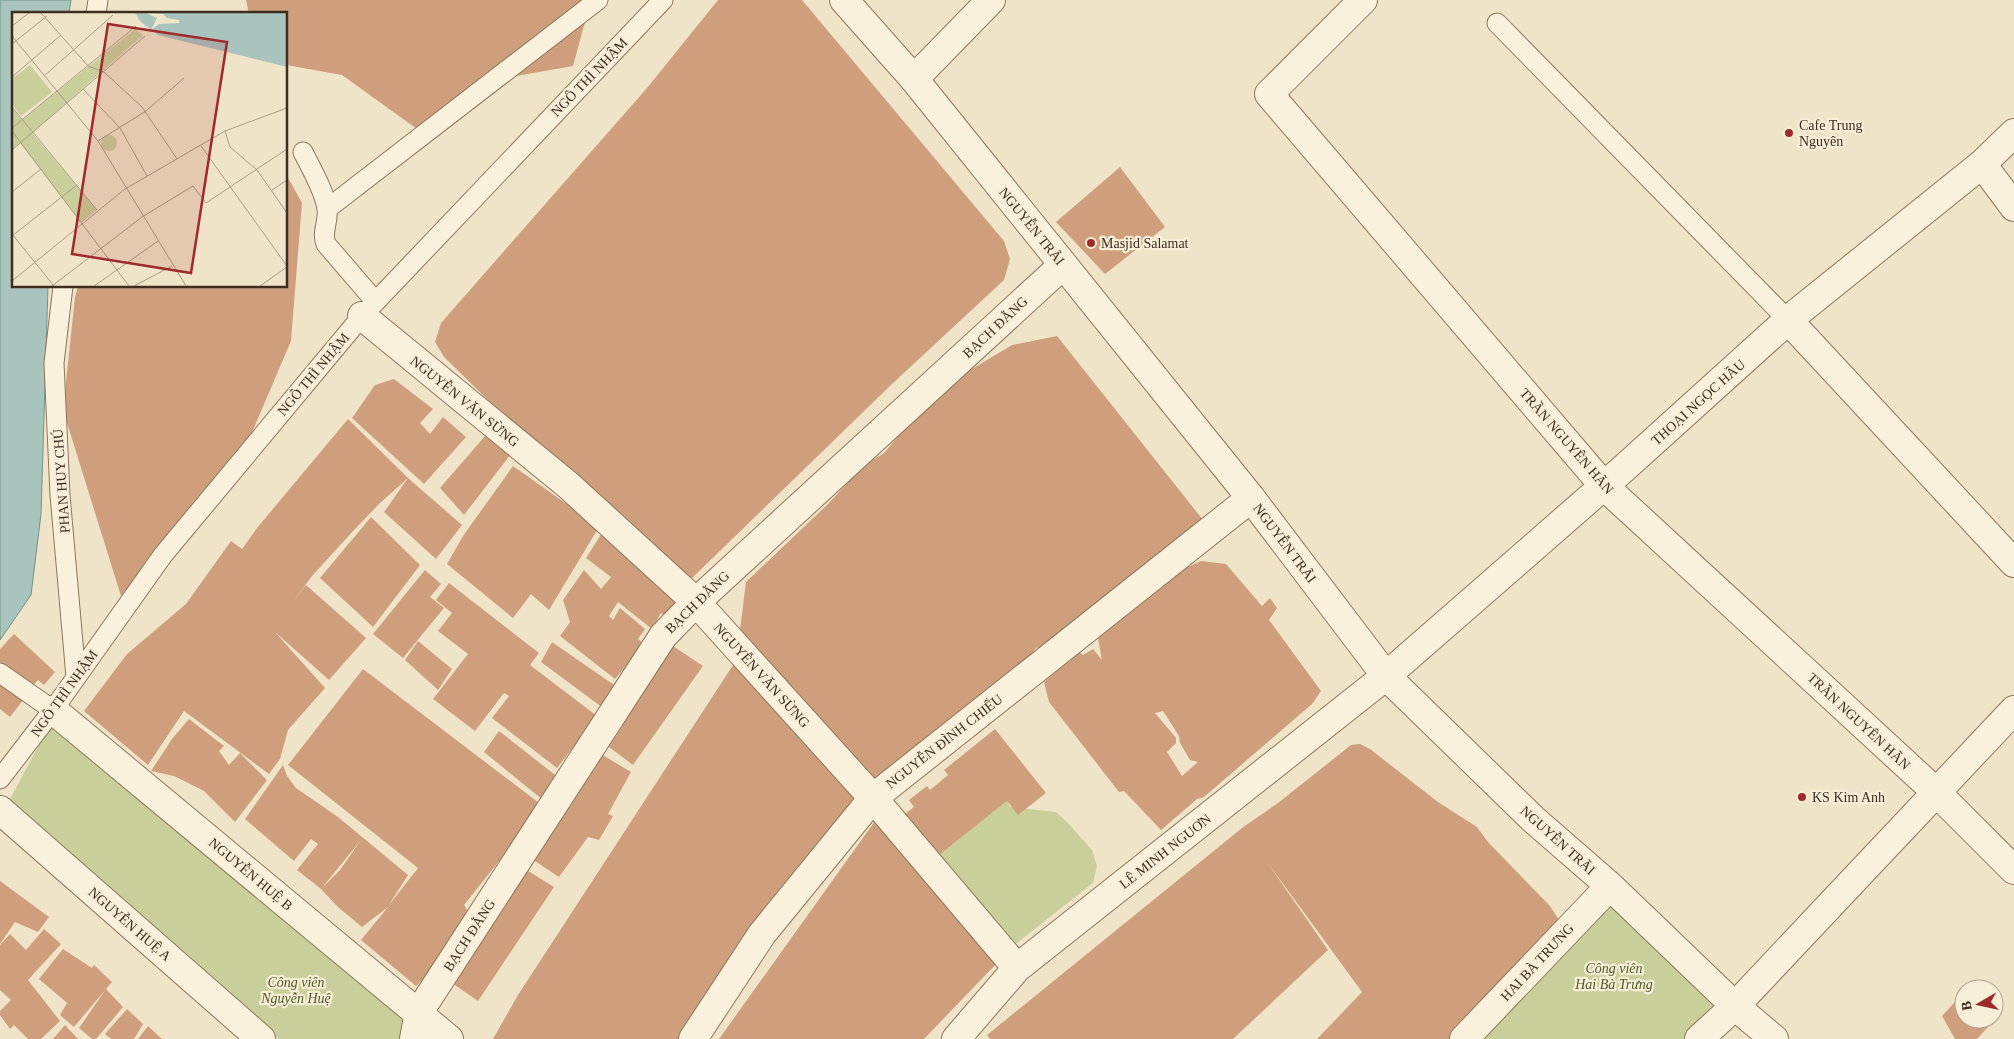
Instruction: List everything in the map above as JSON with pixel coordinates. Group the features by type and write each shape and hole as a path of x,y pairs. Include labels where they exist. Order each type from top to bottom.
{"street":[{"name":"NGUYỄN TRÃI","path":"844,0 914,80 1251,498 1386,676 1533,819 1610,886 1735,1006 1774,1039"},
{"path":"914,80 991,0"},
{"name":"TRẦN NGUYÊN HÃN","path":"1363,0 1269,94 1604,486 1936,792 2014,870"},
{"name":"THOẠI NGỌC HẦU","path":"1386,676 1604,486 1788,320 1982,164 2014,133"},
{"path":"1982,164 2014,208"},
{"name":"BẠCH ĐẰNG","path":"419,1012 663,636 696,602 1063,265"},
{"name":"NGUYỄN VĂN SỪNG","path":"368,308 696,602 873,798 1017,968"},
{"path":"1788,320 2014,563"},
{"name":"NGUYỄN ĐÌNH CHIỂU","path":"693,1039 762,934 873,798 1251,498"},
{"name":"LÊ MINH NGUƠN","path":"956,1039 1017,968 1386,676"},
{"name":"NGUYỄN HUỆ B","path":"53,710 419,1012 449,1039"},
{"path":"1699,1039 1735,1006 2014,710"},
{"name":"NGUYỄN HUỆ A","path":"0,810 261,1039"},
{"name":"HAI BÀ TRƯNG","path":"1464,1039 1610,886"},
{"path":"414,1039 419,1012"}],"lane":[{"path":"327,209 598,0"},
{"name":"NGÔ THÌ NHẬM","path":"0,779 53,710 163,555 368,308 663,0"},
{"path":"1497,23 1788,320"},
{"path":"303,152 314,174 327,209 323,236 326,244 368,308"},
{"name":"PHAN HUY CHÚ","path":"64,288 54,363 60,495 76,676"},
{"path":"0,674 53,710"}],"green space":[{"name":"Công viên Nguyễn Huệ","path":"49,726 435,1039 278,1039 9,801"},
{"path":"1007,801 1010,807 1056,812 1092,850 1097,866 1093,883 1013,946 938,856"},
{"name":"Công viên Hai Bà Trưng","path":"1610,886 1735,1006 1702,1039 1476,1039"}],"water":[{"path":"0,0 71,0 69,12 12,12 12,288 48,288 41,514 31,595 0,640"}],"building":[{"path":"246,0 591,0 573,66 489,81 417,129 342,75 288,65 288,12 249,12"},
{"path":"718,0 802,0 1004,241 1010,259 1004,280 892,384 689,581 531,442 444,357 435,342 441,323 647,88"},
{"name":"Masjid Salamat","path":"1120,167 1165,227 1105,274 1056,222"},
{"path":"288,178 302,203 291,341 245,449 121,596 63,410 77,288 288,288"},
{"path":"1057,336 1207,525 1044,653 1037,647 1010,679 872,785 858,774 740,630 746,582 829,503 863,466 884,453 942,387 1012,345"},
{"path":"394,379 433,409 420,423 430,434 443,417 466,437 424,484 352,418 375,385"},
{"path":"348,419 408,478 355,529 312,576 293,602 306,585 366,638 329,680 275,632 325,688 288,730 280,759 269,774 184,711 148,765 84,711 127,654 186,604 231,541 242,549 257,528"},
{"path":"486,435 511,454 464,515 440,488"},
{"path":"513,466 599,527 549,610 531,594 513,618 447,564 463,536"},
{"path":"408,478 462,525 436,559 384,512"},
{"path":"371,517 420,565 373,627 320,578"},
{"path":"604,530 689,596 667,618 661,613 652,629 618,602 609,616 613,620 620,608 645,629 638,639 643,643 632,668 627,665 615,679 560,636 570,622 563,600 584,570 601,589 611,577 586,558"},
{"path":"1201,561 1226,564 1262,606 1270,598 1277,608 1269,620 1321,691 1312,704 1204,797 1197,799 1161,830 1124,791 1119,792 1049,702 1044,682 1059,669 1057,662 1074,648 1083,655 1093,649 1102,660 1097,633 1179,571","holes":["1163,711 1179,736 1180,743 1190,760 1198,762 1182,776 1167,752 1176,743 1176,738 1155,713"]},
{"path":"425,570 441,584 430,597 444,608 403,658 373,634"},
{"path":"449,583 539,653 530,665 597,716 557,768 492,718 509,696 504,693 475,731 433,699 468,654 438,631 452,613 436,600"},
{"path":"14,634 55,672 44,685 38,680 30,689 0,662 0,649"},
{"path":"418,641 452,669 438,690 405,660"},
{"path":"552,642 617,687 603,708 541,662"},
{"path":"673,646 703,666 633,765 609,747"},
{"path":"735,662 861,804 684,1039 493,1039 518,995"},
{"path":"363,669 543,806 464,905 476,926 416,986 361,940 388,907 362,927 338,907 321,889 297,870 318,844 311,839 294,861 245,819 283,765 287,776 296,788 338,817 408,875 389,905 418,868 288,765","holes":["361,840 340,870 321,889"]},
{"path":"0,684 24,699 10,717 0,709"},
{"path":"189,719 224,746 219,751 229,765 240,753 267,780 235,822 204,791 174,776 151,771 172,739"},
{"path":"995,729 1046,793 1018,815 1007,801 938,856 905,814 914,807 909,800 927,786 930,790 948,775 944,770"},
{"path":"499,731 559,778 543,800 484,752"},
{"path":"1360,744 1370,749 1438,802 1477,827 1488,842 1550,906 1559,920 1552,935 1458,1039 1317,1039 1362,992 1267,862 1328,950 1233,1039 990,1039 987,1035 1242,828 1278,803 1351,745"},
{"path":"601,754 631,772 608,814 613,816 599,840 588,837 559,877 532,859"},
{"path":"875,821 998,962 924,1039 719,1039"},
{"path":"525,869 554,887 478,1001 449,981"},
{"path":"0,881 49,917 38,932 15,922 0,944"},
{"path":"44,929 61,944 28,980 60,1021 41,1039 28,1039 14,1025 10,1029 0,1015 0,1011 11,1000 0,990 0,945 10,934 26,950"},
{"path":"63,949 92,968 94,965 112,982 74,1027 60,1015 67,1003 39,979"},
{"path":"106,989 123,1007 96,1039 92,1039 79,1028"},
{"path":"1954,1003 1954,1029 1986,1029 1977,1039 1955,1039 1942,1016"},
{"path":"127,1009 143,1024 134,1039 111,1039 105,1034"},
{"path":"65,1025 78,1039 53,1039"},
{"path":"148,1026 162,1039 138,1039"}],"place":[{"name":"Cafe Trung Nguyên","path":"1789,133"},
{"name":"Masjid Salamat","path":"1091,243"},
{"name":"KS Kim Anh","path":"1802,797"}]}
